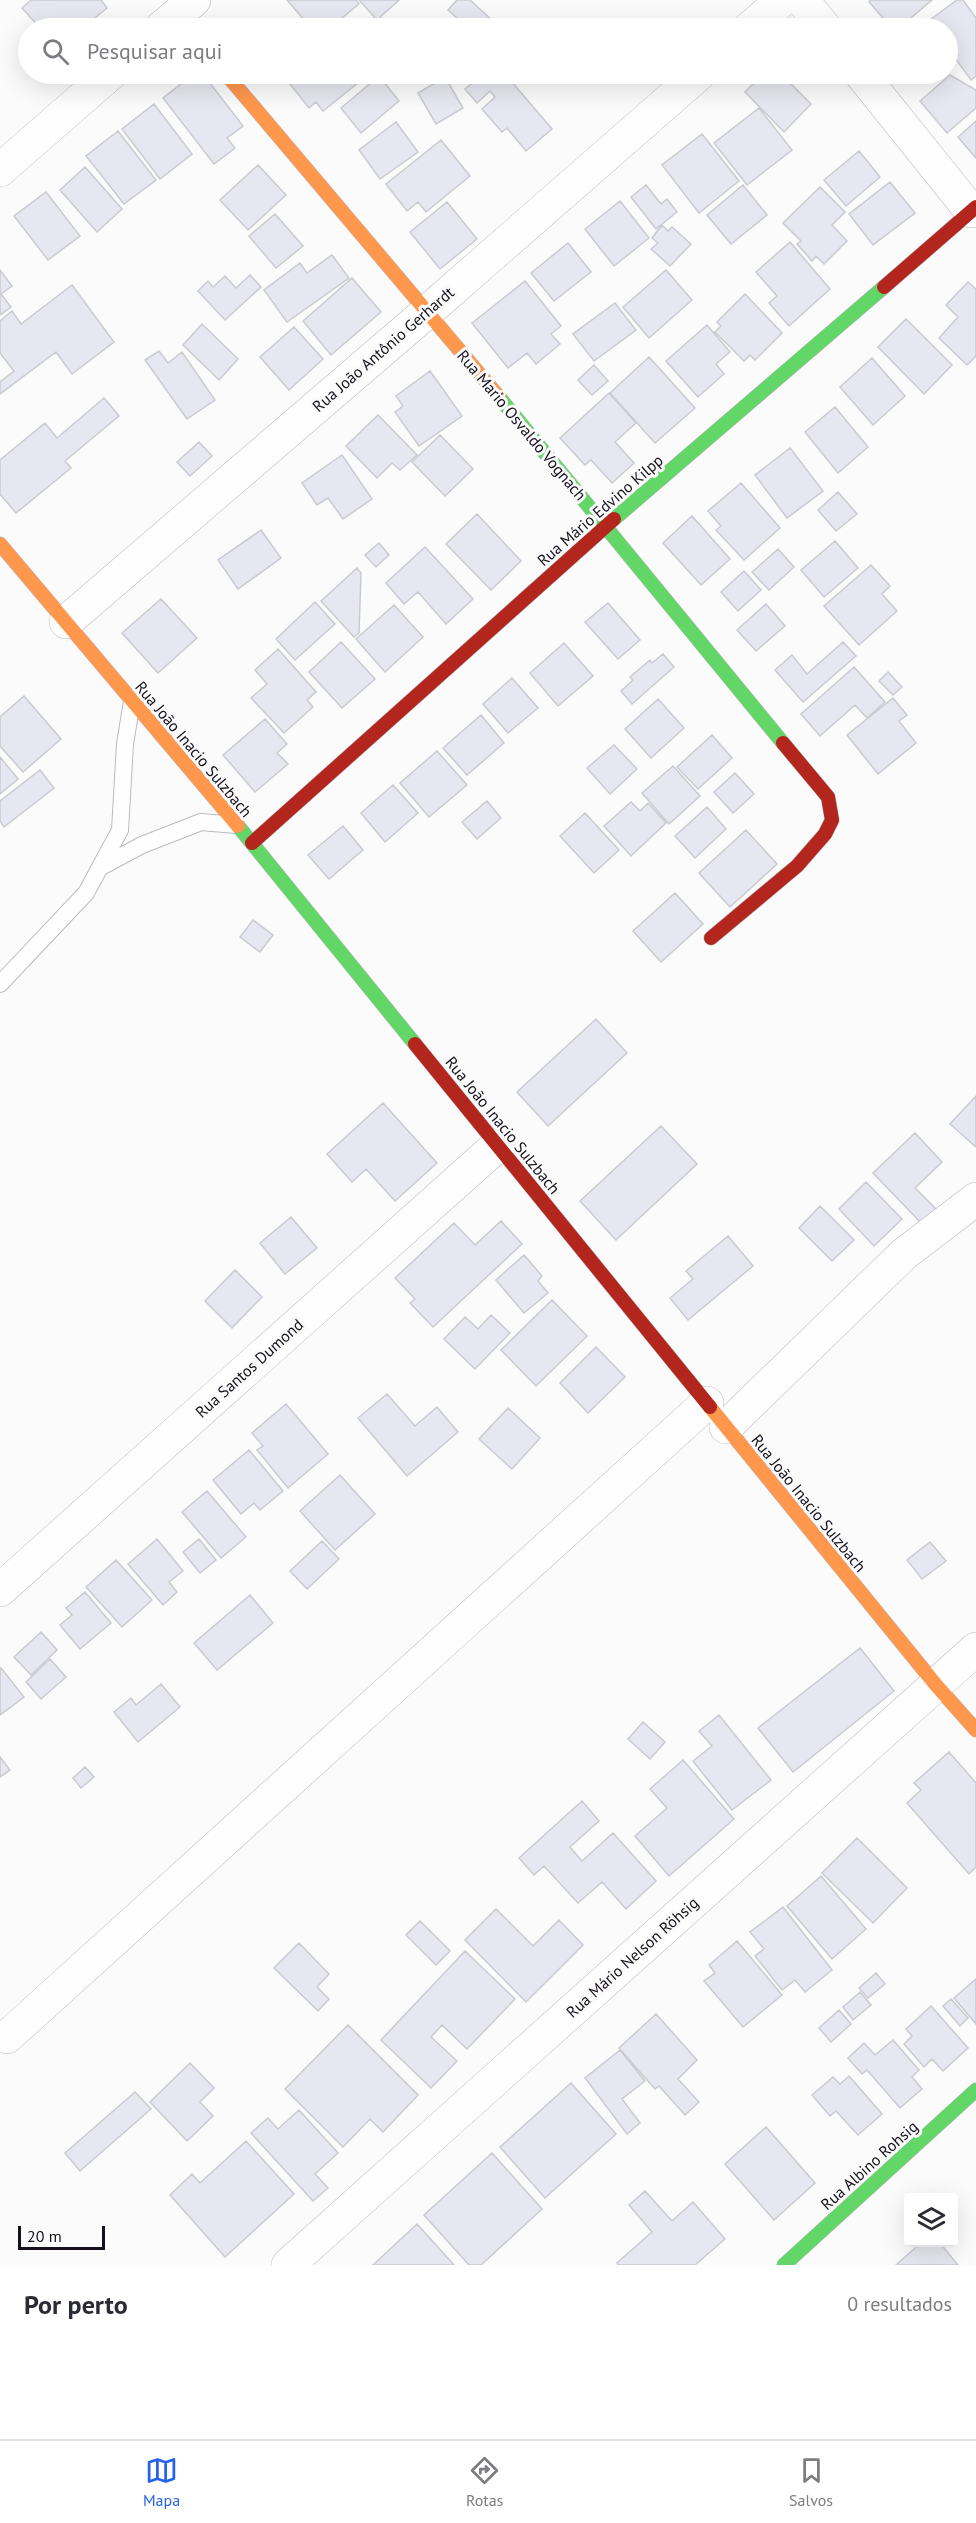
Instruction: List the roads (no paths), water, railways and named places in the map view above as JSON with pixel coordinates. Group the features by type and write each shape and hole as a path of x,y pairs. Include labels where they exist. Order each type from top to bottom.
{"street":[{"path":"761,18 782,0"},
{"path":"802,0 817,18"},
{"path":"0,170 99,84"},
{"name":"Rua Mario Osvaldo Vognach","path":"235,84 428,311 828,797 832,818 823,838 806,858 711,938"},
{"name":"Rua João Antônio Gerhardt","path":"66,622 688,84"},
{"path":"869,84 974,209"},
{"name":"Rua Mário Edvino Kilpp","path":"252,843 606,526 974,209"},
{"name":"Rua João Inacio Sulzbach","path":"0,544 252,843 936,1685 976,1730"},
{"name":"Rua Santos Dumond","path":"0,1590 498,1145"},
{"path":"7,2037 716,1415 904,1254 976,1199"},
{"name":"Rua Mário Nelson Röhsig","path":"288,2265 976,1649"},
{"name":"Rua Albino Rohsig","path":"784,2265 976,2090"}],"lane":[{"path":"0,984 86,893 120,830 126,744 132,701"},
{"path":"100,868 142,845 201,822 237,825"}]}
